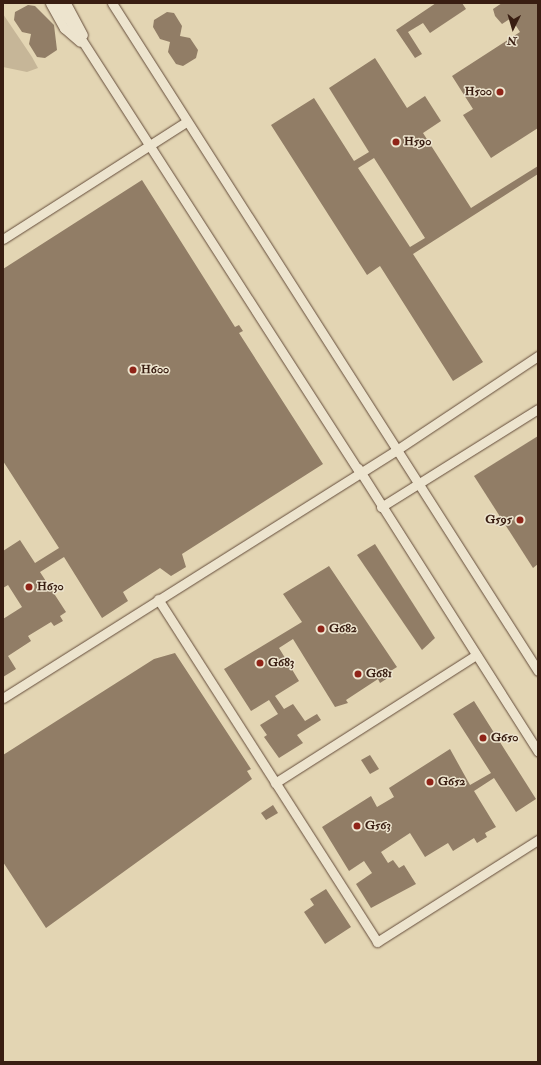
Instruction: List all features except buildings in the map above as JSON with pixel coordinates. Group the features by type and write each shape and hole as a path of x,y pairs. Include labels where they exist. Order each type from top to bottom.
{"street":[{"path":"66,3 87,47 538,752"},
{"path":"105,3 123,24"},
{"path":"112,3 123,24 386,433 395,451 538,671"},
{"path":"52,4 87,47"},
{"path":"3,239 186,122"},
{"path":"3,698 395,451 412,437 538,356"},
{"path":"381,507 538,409"},
{"path":"386,433 400,439 412,437"},
{"path":"158,599 377,942 538,840"},
{"path":"275,783 476,655"}],"shaded area":[{"path":"3,14 38,68 27,72 3,67"}],"place":[{"name":"H500","path":"500,92"},
{"name":"H590","path":"396,142"},
{"name":"H600","path":"133,370"},
{"name":"G595","path":"520,520"},
{"name":"H630","path":"29,587"},
{"name":"G682","path":"321,629"},
{"name":"G683","path":"260,663"},
{"name":"G681","path":"358,674"},
{"name":"G650","path":"483,738"},
{"name":"G652","path":"430,782"},
{"name":"G563","path":"357,826"}]}
